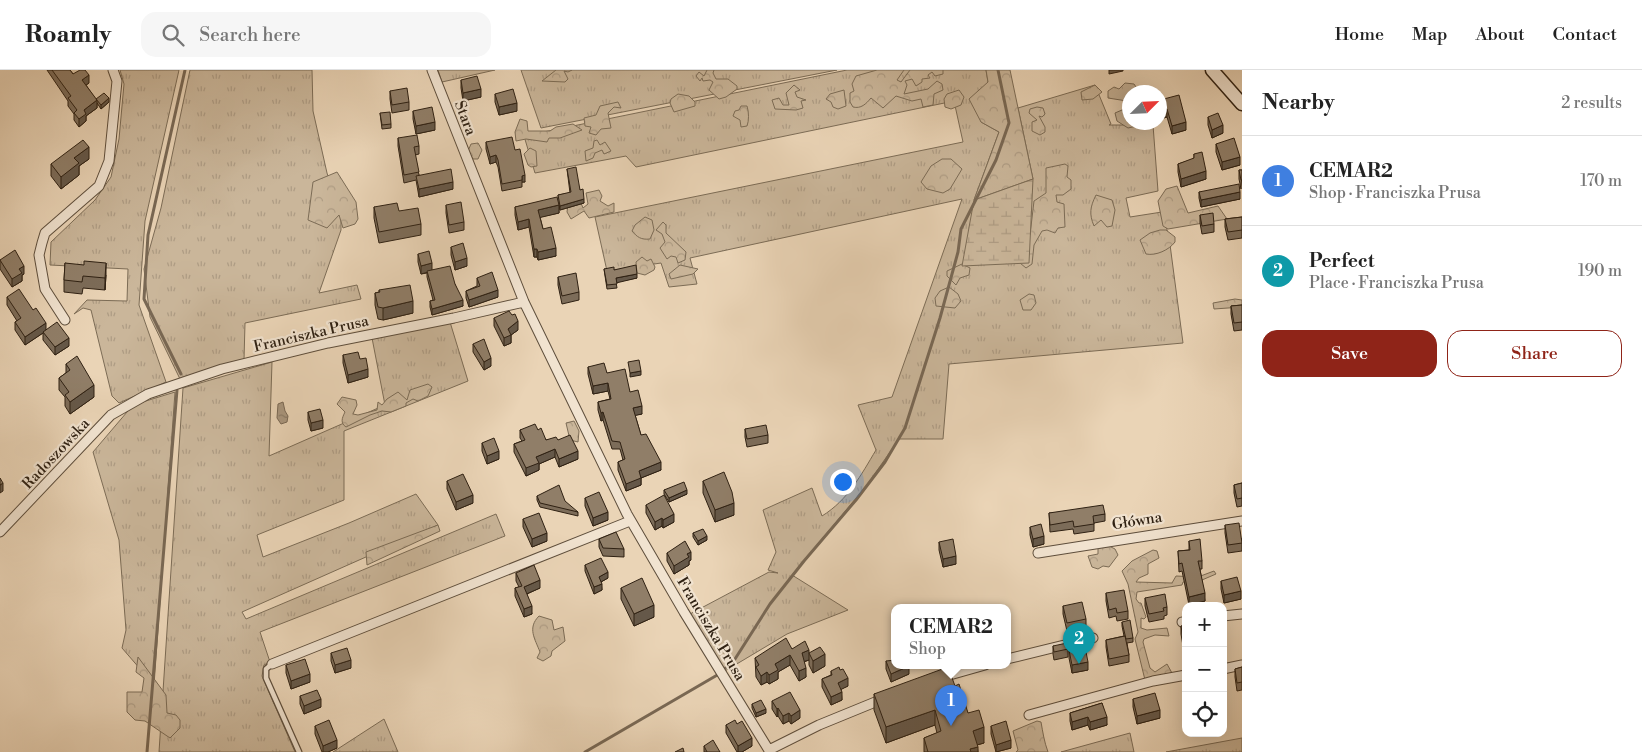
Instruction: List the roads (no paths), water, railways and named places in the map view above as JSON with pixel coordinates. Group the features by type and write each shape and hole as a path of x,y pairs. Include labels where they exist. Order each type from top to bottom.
{"street":[{"path":"65,320 45,289 39,255 46,232 99,186 104,176 109,161 117,94 117,81 113,70"},
{"name":"Stara","path":"432,70 462,148"},
{"path":"1212,70 1242,104"},
{"name":"Franciszka Prusa","path":"462,148 488,208 524,302 630,521 770,751 820,725 896,694"},
{"name":"Franciszka Prusa","path":"111,415 148,394 222,369 328,343 524,302"},
{"name":"Radoszowska","path":"0,532 111,415"},
{"path":"272,664 630,521"},
{"name":"Główna","path":"1038,553 1242,521"},
{"path":"1227,616 1242,614"},
{"path":"1011,658 1093,638"},
{"path":"1227,668 1242,666"},
{"path":"930,681 971,669"},
{"path":"1029,715 1153,681 1182,676"}],"lane":[{"path":"272,664 266,669 266,678 299,752"}],"water":[{"path":"283,402 288,416 287,422 281,424 277,418 278,404"}],"waterway":[{"path":"181,374 144,299 148,235 185,70"},
{"path":"585,752 719,674 735,659 770,604 885,462 905,428 940,318 958,252 961,229 996,160 1009,123 998,70"},
{"path":"147,752 177,390"}],"place":[{"name":"Perfect","path":"1079,664"},
{"name":"CEMAR2","path":"951,726"}]}
